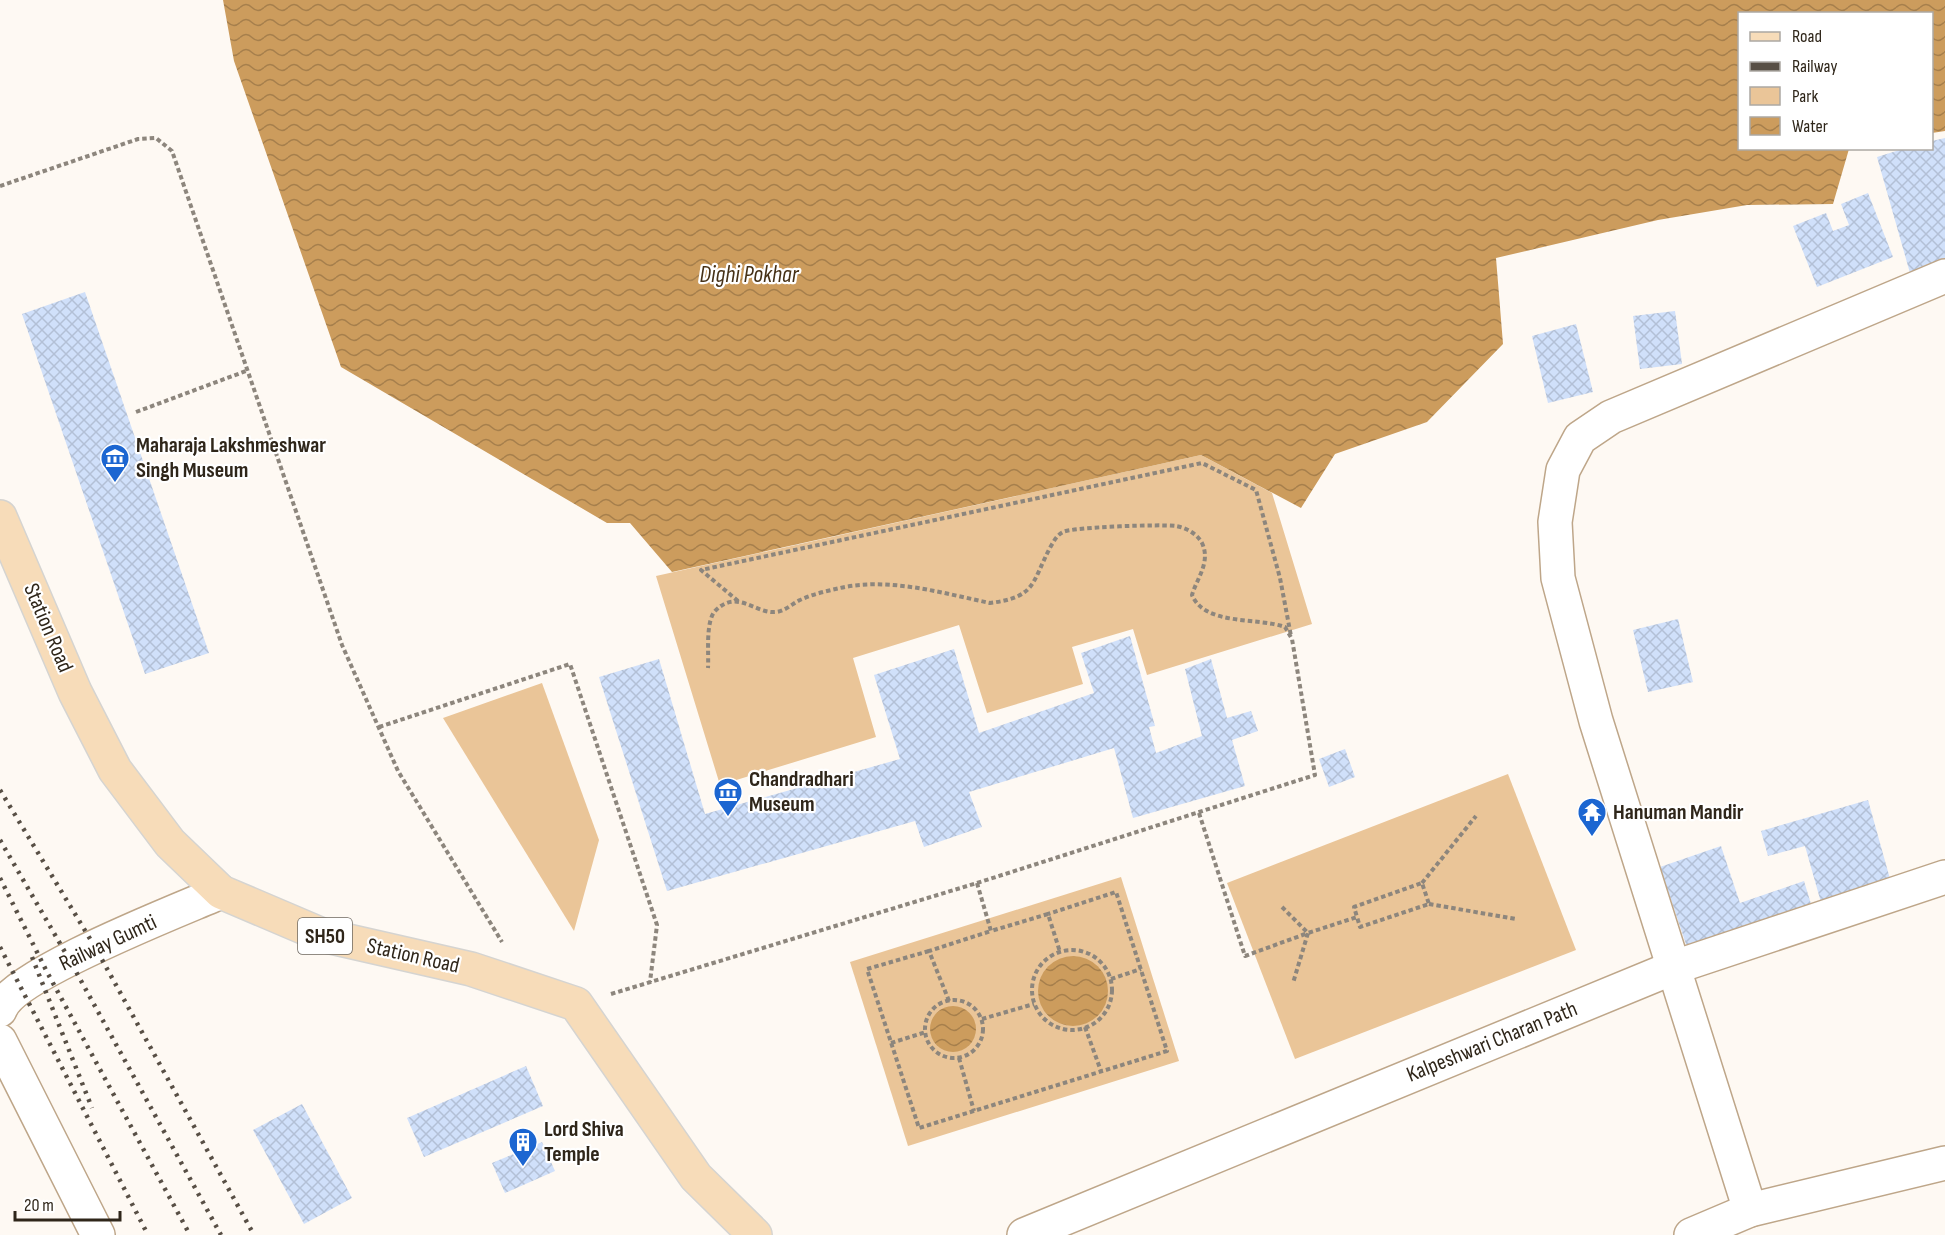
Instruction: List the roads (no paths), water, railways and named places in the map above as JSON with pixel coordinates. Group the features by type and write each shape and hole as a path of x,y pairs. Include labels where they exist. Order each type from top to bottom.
{"main road":[{"name":"Station Road","path":"0,517 75,692 115,770 170,843 221,892 322,935 471,969 576,1004 696,1177 755,1235"}],"street":[{"path":"1750,1210 1596,721 1558,578 1555,522 1563,470 1580,438 1611,417 1945,276"},
{"name":"Kalpeshwari Charan Path","path":"1037,1232 1675,967 1945,878"},
{"name":"Railway Gumti","path":"1,1004 21,986 69,959 221,892"},
{"path":"0,1041 99,1235"},
{"path":"1691,1235 1750,1210 1945,1163"}],"water":[{"name":"Dighi Pokhar","path":"223,0 1945,0 1945,131 1933,133 1933,12 1738,12 1738,150 1849,150 1833,204 1747,205 1658,220 1496,258 1503,344 1427,422 1335,454 1301,508 1201,455 672,572 630,523 607,523 341,367 234,61"},
{"path":"1066,956 1080,956 1093,962 1102,971 1108,984 1106,1004 1098,1016 1080,1026 1066,1026 1053,1020 1044,1011 1038,998 1038,984 1044,971 1053,962"},
{"path":"953,1006 969,1013 976,1029 969,1045 953,1052 937,1045 930,1029 937,1013"}],"railway":[{"path":"0,790 95,947 254,1235"},
{"path":"0,840 69,959 221,1235"},
{"path":"0,878 47,972 190,1235"},
{"path":"0,947 148,1235"},
{"path":"32,957 92,1108"}],"place":[{"name":"Maharaja Lakshmeshwar Singh Museum","path":"115,484"},
{"name":"Chandradhari Museum","path":"728,818"},
{"name":"Hanuman Mandir","path":"1592,838"},
{"name":"Lord Shiva Temple","path":"523,1168"}]}
